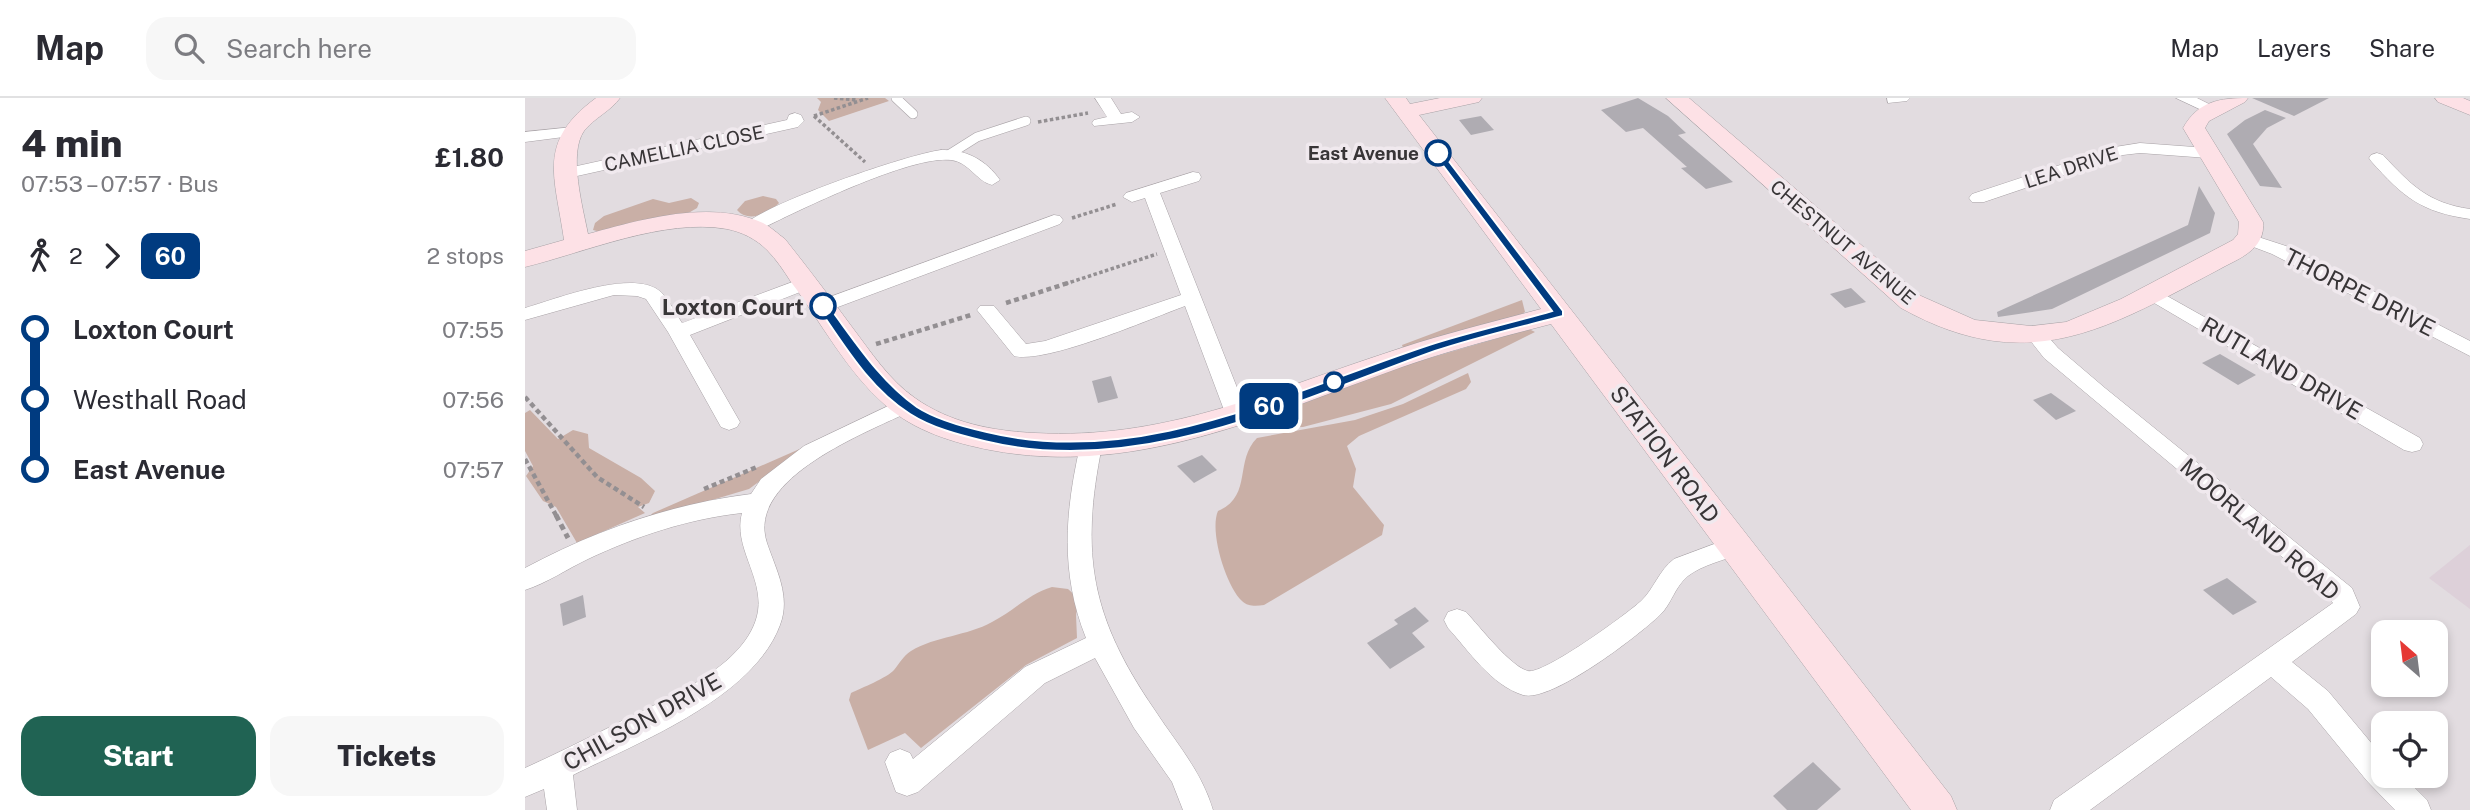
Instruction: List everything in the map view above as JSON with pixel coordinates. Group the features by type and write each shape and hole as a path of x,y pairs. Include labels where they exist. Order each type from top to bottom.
{"street":[{"path":"577,245 566,149 573,132 610,98"},
{"path":"1401,105 1472,98"},
{"name":"CHESTNUT AVENUE","path":"1676,98 1911,302 1924,310 1968,326 2016,335 2084,325 2228,255 2249,239"},
{"path":"2183,98 2213,110"},
{"path":"2238,98 2200,117 2194,128 2248,218 2252,228 2249,239"},
{"path":"2445,98 2470,109"},
{"name":"STATION ROAD","path":"1401,105 1934,809"},
{"path":"1100,123 1116,111"},
{"name":"CAMELLIA CLOSE","path":"568,173 757,133 796,120"},
{"path":"525,137 573,132"},
{"name":"LEA DRIVE","path":"1978,198 2121,150 2140,148 2208,153"},
{"path":"751,227 818,194 876,172 934,155 950,154 979,165 992,180"},
{"path":"2377,158 2410,195 2423,203 2449,212 2470,214"},
{"path":"1132,197 1193,177"},
{"path":"1151,191 1238,418"},
{"path":"823,306 1054,220"},
{"path":"525,259 630,230 673,222 723,221 751,227 771,238 880,384 905,405 936,422 990,439 1032,445 1091,446 1161,439 1238,418 1391,361 1559,313"},
{"name":"THORPE DRIVE","path":"2249,239 2279,250 2470,349"},
{"path":"678,332 806,283"},
{"path":"525,314 553,313 601,291 639,290 658,300 729,422"},
{"name":"RUTLAND DRIVE","path":"2151,293 2412,444"},
{"path":"987,310 1021,351 1048,347 1190,298"},
{"name":"MOORLAND ROAD","path":"2036,334 2051,353 2097,393 2282,542 2343,595 2347,607 2064,810"},
{"path":"525,579 625,534 684,514 758,502 772,483 790,466 905,405"},
{"path":"1091,446 1081,489 1076,535 1082,581 1100,643 1145,721 1183,769 1198,810"},
{"name":"CHILSON DRIVE","path":"525,783 707,691 737,666 755,645 767,624 773,596 752,534 752,520 758,502"},
{"path":"1457,620 1508,674 1527,684 1544,682 1573,665 1652,607 1675,572 1683,566 1733,546"},
{"path":"899,762 907,782 1035,675 1100,643"},
{"path":"2272,661 2318,700 2377,771 2416,810"},
{"path":"557,768 562,810"}],"lane":[{"path":"896,98 913,114"},
{"path":"950,154 964,142 990,131 1027,121"}],"path":[{"path":"830,110 834,107 834,98 866,99"},
{"path":"796,120 866,99"},
{"path":"1027,121 1116,111"},
{"path":"814,116 876,172"},
{"path":"1054,220 1066,220 1132,197"},
{"path":"855,351 1175,248"},
{"path":"525,397 597,477 651,512"},
{"path":"525,459 577,554"},
{"path":"702,490 765,463"}],"shaded area":[{"path":"817,98 885,98 889,101 829,121 818,110 821,102"},
{"path":"763,196 776,199 779,203 758,216 747,216 737,210 745,201"},
{"path":"691,198 699,203 697,208 685,215 604,233 593,230 595,223 604,216 653,199 669,203"},
{"path":"1522,300 1525,312 1519,316 1403,348 1402,345"},
{"path":"1529,329 1535,332 1391,404 1303,427 1260,429 1255,422 1392,369"},
{"path":"1468,373 1471,382 1466,389 1359,436 1347,446 1356,469 1353,487 1384,525 1382,535 1264,605 1244,603 1236,594 1225,571 1217,544 1216,520 1218,511 1236,496 1246,457 1257,438 1355,420 1403,404"},
{"path":"530,410 558,439 573,430 588,434 589,448 641,478 655,491 649,503 638,507 645,513 577,543 556,507 543,501 526,476 533,466 525,451 525,413"},
{"path":"811,444 749,489 645,520 653,513"},
{"path":"2470,545 2470,609 2429,578"},
{"path":"1052,587 1068,589 1079,599 1076,615 1077,638 1026,665 921,748 905,733 868,750 849,700 851,693 891,673 911,651 931,642 982,627"}],"building":[{"path":"1638,98 1668,116 1686,133 1678,135 1733,182 1706,189 1681,168 1687,167 1643,128 1626,132 1601,110"},
{"path":"2252,98 2329,98 2294,116"},
{"path":"2265,110 2286,118 2267,128 2253,144 2282,188 2260,186 2227,134 2245,120"},
{"path":"1481,116 1494,130 1471,135 1459,120"},
{"path":"2199,186 2215,213 2210,233 2052,309 1998,317 1997,312 2188,225"},
{"path":"1851,288 1866,302 1845,308 1830,294"},
{"path":"2220,354 2256,375 2238,385 2202,363"},
{"path":"1111,376 1118,398 1098,403 1092,381"},
{"path":"2051,393 2076,411 2056,420 2033,400"},
{"path":"1202,455 1217,470 1194,483 1177,466"},
{"path":"2227,578 2257,602 2233,615 2203,590"},
{"path":"583,595 586,617 563,626 560,604"},
{"path":"1415,607 1429,621 1412,633 1425,647 1390,669 1367,643 1398,624 1394,620"},
{"path":"1813,762 1841,789 1817,810 1787,810 1773,796"}],"bus line":[{"name":"60","path":"823,306 880,384 915,412 958,430 1008,442 1059,446 1115,445 1182,434 1238,418 1391,361 1559,313 1438,153"}],"place":[{"name":"East Avenue","path":"1438,153"},
{"name":"Loxton Court","path":"823,306"}]}
